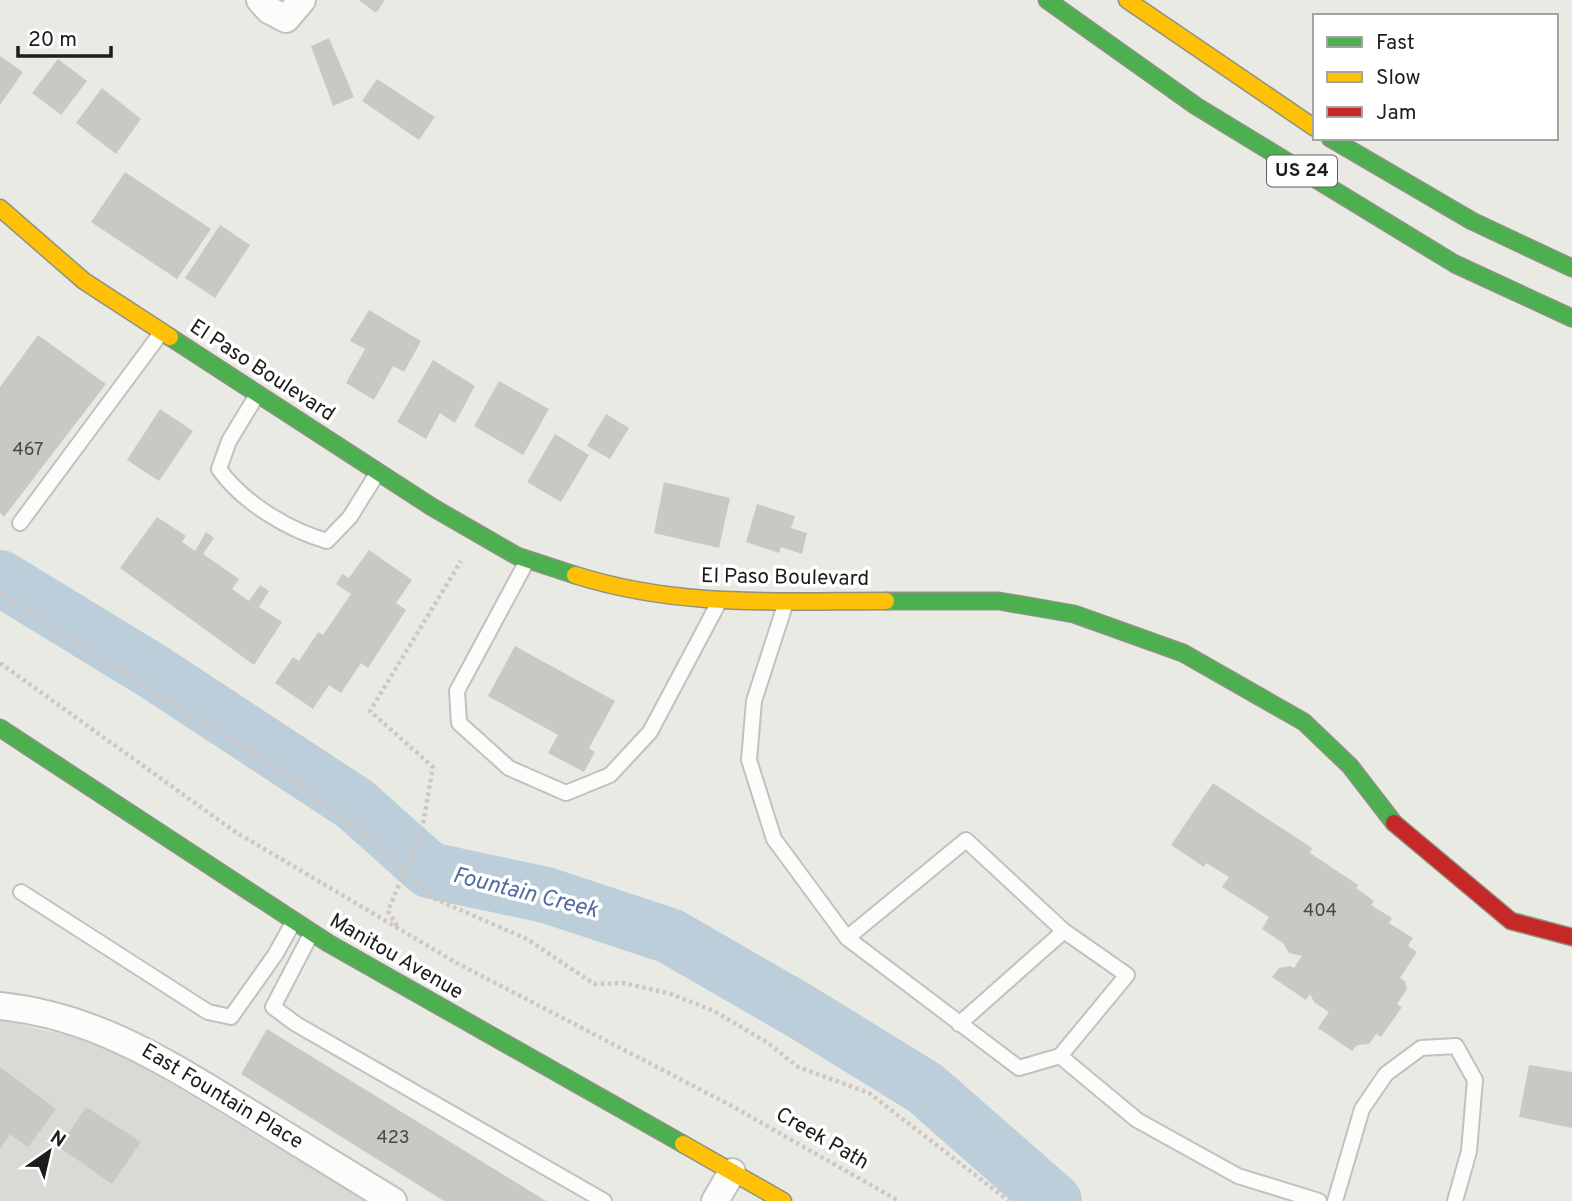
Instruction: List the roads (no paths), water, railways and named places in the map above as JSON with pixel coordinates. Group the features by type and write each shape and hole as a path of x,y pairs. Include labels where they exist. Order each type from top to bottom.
{"main road":[{"name":"US 24","path":"1046,0 1196,106 1455,264 1572,318"},
{"name":"US 24","path":"1127,0 1313,127"},
{"name":"US 24","path":"1333,140 1472,221 1572,268"},
{"name":"El Paso Boulevard","path":"0,208 84,281 378,472 477,533 528,560 624,590 719,601 999,601 1074,614 1183,653 1304,722 1350,766 1397,827 1511,921 1572,937"},
{"name":"Manitou Avenue","path":"0,728 312,933 783,1201"}],"street":[{"path":"260,0 269,10 294,9"},
{"name":"East Fountain Place","path":"0,1006 23,1008 87,1026 146,1050 393,1201"},
{"path":"715,1201 732,1172"}],"lane":[{"path":"20,523 162,331"},
{"path":"257,394 229,441 219,468 232,488 303,534 327,541 350,517 378,472"},
{"path":"528,560 457,691 459,723 509,768 566,793 610,775 650,732 719,601"},
{"path":"786,601 754,701 749,760 774,839 847,938 1019,1068 1060,1056 1127,975 1064,931 966,840 847,938"},
{"path":"21,892 208,1012 231,1017 275,955 294,921"},
{"path":"959,1024 1064,931"},
{"path":"312,933 273,1007 296,1024 604,1201"},
{"path":"1335,1201 1363,1109 1386,1074 1421,1048 1455,1046 1475,1080 1469,1151 1455,1201"},
{"path":"1060,1056 1137,1120 1238,1176 1319,1201"}],"waterway":[{"name":"Fountain Creek","path":"0,578 154,672 355,804 429,870 546,895 670,936 800,1011 925,1088 1054,1201"}]}
